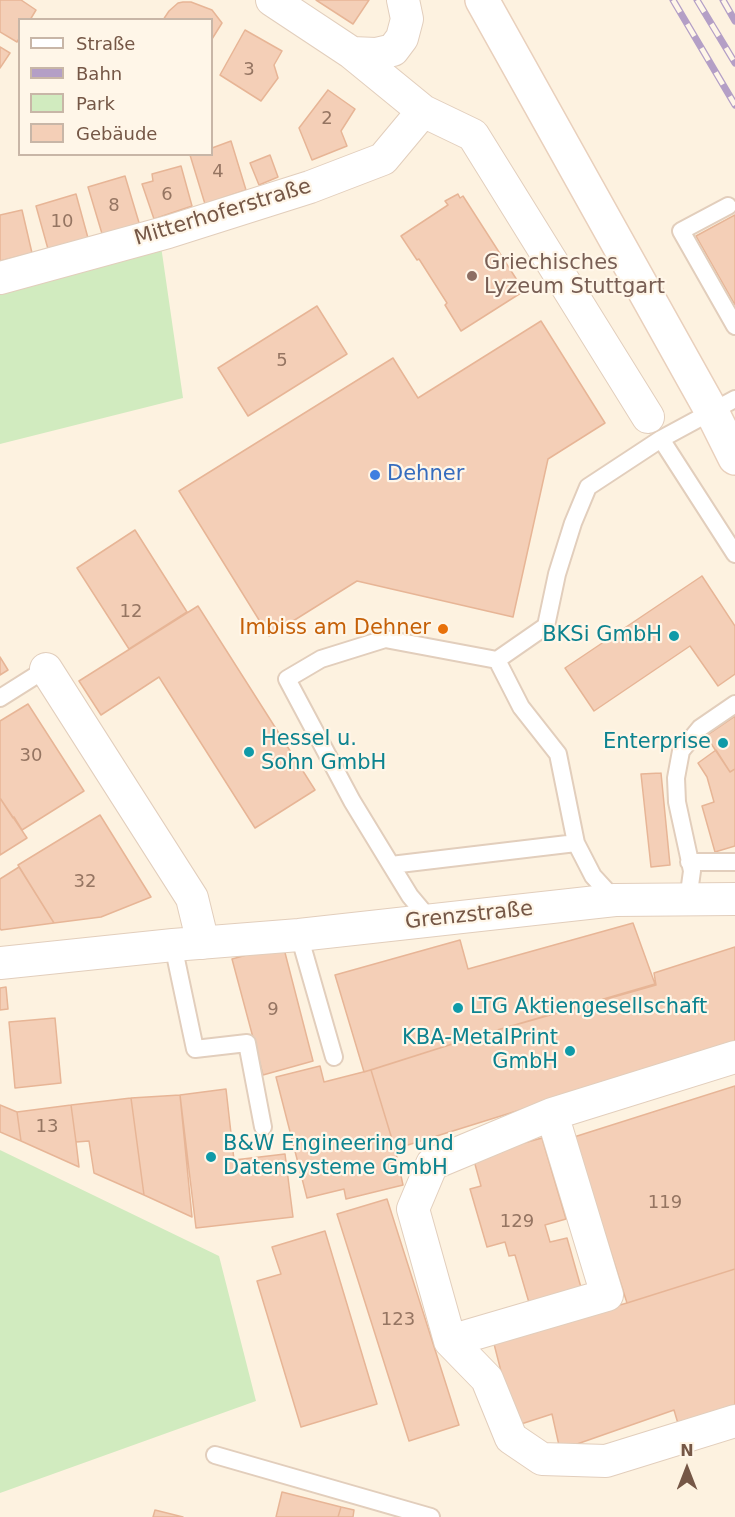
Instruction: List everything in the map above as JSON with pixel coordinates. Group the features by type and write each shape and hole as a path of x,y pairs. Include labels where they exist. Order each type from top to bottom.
{"main road":[{"path":"483,0 723,406 735,458"}],"street":[{"path":"272,0 352,53 423,111 473,135 655,428"},
{"path":"352,53 376,54 393,50 402,38 407,20 403,0"},
{"name":"Mitterhoferstraße","path":"0,278 168,232 310,187 383,159 423,111"},
{"path":"46,669 192,898 188,944"},
{"name":"Grenzstraße","path":"0,963 299,935 615,900 735,899"},
{"path":"735,1057 552,1114 432,1164 413,1209 450,1341 487,1379 511,1438 543,1459 606,1461 735,1421"},
{"path":"450,1341 607,1295 552,1114"}],"lane":[{"path":"729,206 681,231 735,326"},
{"path":"431,921 410,897 352,801 287,679 321,658 385,639 497,660 546,626 557,574 573,523 588,487 655,428 691,422 723,406"},
{"path":"655,428 735,554"},
{"path":"497,660 520,707 558,754 576,843 593,876 615,900"},
{"path":"0,698 46,669"},
{"path":"688,900 692,871 677,802 676,778 681,751 700,728 735,704"},
{"path":"391,866 576,843"},
{"path":"690,862 735,862"},
{"path":"299,935 334,1057"},
{"path":"188,944 195,1049 247,1043 263,1127"},
{"path":"215,1455 431,1517"}],"green space":[{"path":"161,246 183,398 0,444 0,288"},
{"path":"0,1150 219,1256 256,1401 0,1493"}],"building":[{"path":"0,0 21,0 36,10 31,18 18,18 17,42 0,32"},
{"path":"316,0 369,0 353,24"},
{"path":"191,2 212,10 222,23 213,37 213,18 164,18 178,3"},
{"path":"245,30 282,51 274,65 278,78 261,101 220,75"},
{"path":"0,47 10,53 0,68"},
{"path":"328,90 355,109 341,131 347,146 312,160 299,128"},
{"path":"231,141 246,190 205,204 190,156 213,156 213,148"},
{"path":"270,155 278,177 259,185 250,163"},
{"path":"181,166 192,206 154,219 142,184 153,181 152,174"},
{"path":"125,176 140,226 103,237 88,187"},
{"path":"76,194 88,238 48,249 36,206"},
{"name":"Griechisches Lyzeum Stuttgart","path":"458,194 460,198 463,196 524,291 461,331 445,305 447,303 419,259 417,260 401,236 448,205 445,201"},
{"path":"22,210 32,253 0,261 0,215"},
{"path":"735,215 735,305 696,236"},
{"path":"317,306 347,354 248,416 218,368"},
{"name":"Dehner","path":"541,321 605,423 548,459 513,617 357,581 269,636 179,491 393,358 418,398"},
{"path":"135,530 187,612 129,649 77,568"},
{"name":"BKSi GmbH","path":"702,576 735,626 735,674 718,686 690,646 594,711 565,668"},
{"name":"Hessel u. Sohn GmbH","path":"198,606 315,790 255,828 159,677 101,715 79,681"},
{"path":"0,657 8,670 0,675"},
{"path":"28,704 84,791 22,830 0,798 0,721"},
{"name":"Enterprise","path":"735,716 735,769 730,772 706,736"},
{"path":"716,750 730,772 735,769 735,846 715,852 702,806 714,802 707,777 698,763"},
{"path":"661,773 670,865 651,867 641,774"},
{"path":"0,798 27,838 0,855"},
{"path":"100,815 151,897 101,917 54,923 18,865"},
{"path":"19,867 54,923 1,930 0,879"},
{"name":"LTG Aktiengesellschaft","path":"633,923 655,984 364,1072 335,975 460,940 468,969"},
{"path":"283,945 313,1061 263,1075 232,959"},
{"name":"KBA-MetalPrint GmbH","path":"735,947 735,1043 395,1149 371,1070 487,1033 656,985 654,973"},
{"path":"6,987 8,1009 0,1010 0,988"},
{"path":"55,1018 61,1083 15,1088 9,1022"},
{"path":"320,1066 324,1082 371,1070 395,1149 403,1185 346,1199 344,1189 307,1198 276,1077"},
{"path":"735,1086 735,1269 627,1303 574,1137"},
{"name":"B&W Engineering und Datensysteme GmbH","path":"226,1089 234,1160 285,1154 293,1217 196,1228 180,1095"},
{"path":"180,1095 192,1217 144,1195 131,1098"},
{"path":"131,1098 144,1195 94,1173 89,1141 76,1142 71,1105"},
{"path":"0,1105 17,1112 21,1141 0,1132"},
{"path":"71,1105 79,1167 21,1141 17,1112"},
{"path":"542,1138 566,1219 545,1225 550,1242 567,1238 582,1291 530,1306 515,1255 509,1256 505,1242 487,1247 470,1189 481,1186 473,1157"},
{"path":"387,1199 459,1425 409,1441 337,1214"},
{"path":"325,1231 377,1404 301,1427 257,1281 281,1274 272,1247"},
{"path":"735,1269 735,1410 679,1427 674,1410 560,1450 552,1414 515,1426 493,1340 627,1303"},
{"path":"282,1492 341,1507 338,1517 276,1517"},
{"path":"341,1507 354,1510 353,1517 338,1517"},
{"path":"155,1510 183,1517 153,1517"}],"railway":[{"path":"673,0 735,105"},
{"path":"697,0 735,63"},
{"path":"723,0 735,21"}],"place":[{"name":"Griechisches Lyzeum Stuttgart","path":"472,276"},
{"name":"Dehner","path":"375,475"},
{"name":"Imbiss am Dehner","path":"443,629"},
{"name":"BKSi GmbH","path":"674,636"},
{"name":"Enterprise","path":"723,743"},
{"name":"Hessel u. Sohn GmbH","path":"249,752"},
{"name":"LTG Aktiengesellschaft","path":"458,1008"},
{"name":"KBA-MetalPrint GmbH","path":"570,1051"},
{"name":"B&W Engineering und Datensysteme GmbH","path":"211,1157"}]}
